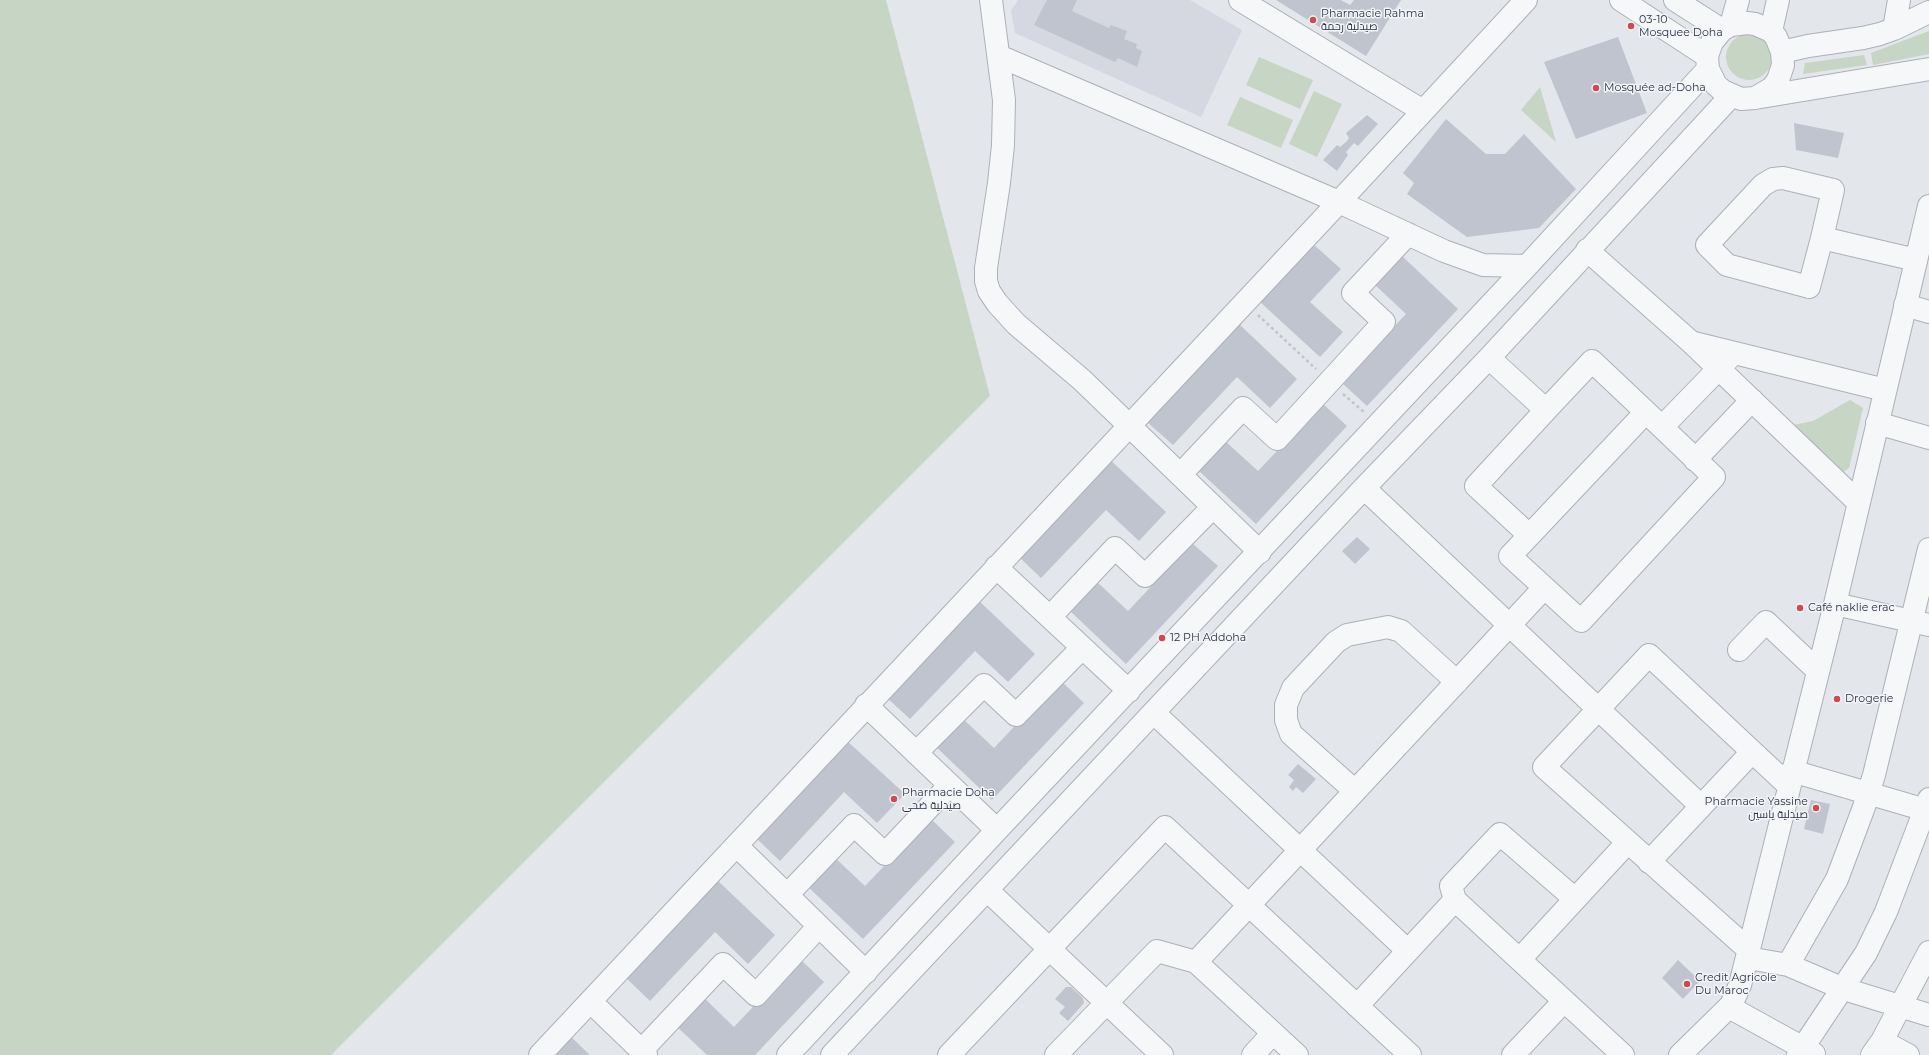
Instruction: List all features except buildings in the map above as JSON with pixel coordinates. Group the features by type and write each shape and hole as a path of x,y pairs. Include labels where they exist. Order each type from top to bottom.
{"street":[{"path":"991,0 1004,100 1003,145 986,268 986,281 989,291 997,303 1016,324 1082,380 1260,552"},
{"path":"1240,0 1423,111"},
{"path":"540,1055 737,846 866,705 1339,202 1526,0"},
{"path":"1621,0 1708,63"},
{"path":"1675,0 1727,28 1751,23 1771,31 1782,52 1783,65 1778,80 1772,88 1755,98"},
{"path":"1738,0 1727,28 1712,42 1708,63 1716,85 1731,96 1744,99 1755,98 1929,69"},
{"path":"1771,31 1778,0"},
{"path":"1894,30 1899,0"},
{"path":"1782,52 1808,46 1863,38 1894,30 1929,12"},
{"path":"999,56 1339,202 1444,251 1483,265 1527,266"},
{"path":"788,1055 997,830 1260,552 1527,266 1708,63"},
{"path":"832,1055 1364,488 1489,358 1587,250 1731,96"},
{"path":"1783,178 1833,190 1822,238 1809,287 1727,264 1707,245 1763,185 1773,179 1783,178"},
{"path":"1685,1054 1729,1007 1736,996 1748,954 1790,778 1835,604 1905,305 1928,216"},
{"path":"1180,475 1243,408 1277,439 1384,322 1354,293 1408,234"},
{"path":"1822,238 1916,260"},
{"path":"1587,250 1692,343 1726,361 1885,390"},
{"path":"1905,305 1929,312"},
{"path":"1489,358 1546,410"},
{"path":"1726,361 1752,400 1859,503"},
{"path":"1662,428 1726,361"},
{"path":"1529,535 1476,486 1592,362 1646,412 1695,460 1714,477 1580,622 1510,556 1646,412"},
{"path":"1695,460 1752,400"},
{"path":"1877,423 1929,438"},
{"path":"1364,488 1701,806"},
{"path":"1050,617 1115,548 1145,576 1213,507"},
{"path":"1788,965 1837,879 1869,793 1920,623 1929,548"},
{"path":"996,567 1128,692"},
{"path":"1196,962 1544,588"},
{"path":"1835,604 1920,623"},
{"path":"1739,650 1766,622 1818,671"},
{"path":"1355,791 1291,734 1286,720 1286,704 1293,688 1336,642 1347,635 1388,627 1401,631 1457,682"},
{"path":"916,753 984,685 1016,715 1082,648"},
{"path":"1729,1007 1805,1053 1844,989 1866,953 1886,912 1928,807 1869,793 1790,778 1752,752 1649,655 1544,767 1748,954 1788,965 1844,989 1929,1015"},
{"path":"866,705 997,830"},
{"path":"1154,712 1408,951"},
{"path":"1649,862 1752,752"},
{"path":"786,895 854,825 885,854 950,785"},
{"path":"948,1055 1165,826 1410,1055"},
{"path":"1575,899 1500,834 1451,886 1455,900 1623,1055"},
{"path":"1520,959 1627,843"},
{"path":"737,846 866,972"},
{"path":"987,890 1162,1055"},
{"path":"1357,1006 1455,900"},
{"path":"591,1002 644,1053 723,964 756,995 819,926"},
{"path":"1056,1055 1157,951 1196,962 1297,1055"},
{"path":"1908,1055 1877,1048 1927,960"},
{"path":"1513,1055 1564,1001"},
{"path":"1252,1055 1273,1033"}],"path":[{"path":"1244,303 1378,426"}],"shaded area":[{"path":"1018,0 1190,0 1242,30 1201,117 1015,33 1011,11"}],"green space":[{"path":"0,0 886,0 990,396 331,1055 0,1055"},
{"path":"1929,31 1929,54 1873,65 1871,53"},
{"path":"1744,34 1754,34 1762,38 1768,44 1772,52 1772,62 1768,70 1762,76 1754,80 1744,80 1736,76 1730,70 1726,62 1726,52 1730,44 1736,38"},
{"path":"1864,55 1867,65 1803,74 1805,63"},
{"path":"1259,57 1313,80 1300,109 1246,85"},
{"path":"1540,87 1556,142 1521,110"},
{"path":"1314,91 1342,104 1317,157 1289,144"},
{"path":"1240,97 1293,120 1281,148 1227,125"},
{"path":"1850,400 1863,408 1849,468 1842,473 1793,425 1813,421"}],"place":[{"name":"Pharmacie Rahma صيدلية رحمة","path":"1313,20"},
{"name":"03-10 Mosquee Doha","path":"1631,26"},
{"name":"Mosquée ad-Doha","path":"1596,88"},
{"name":"Café naklie erac","path":"1800,608"},
{"name":"12 PH Addoha","path":"1162,638"},
{"name":"Drogerie","path":"1837,699"},
{"name":"Pharmacie Doha صيدلية ضحى","path":"894,799"},
{"name":"Pharmacie Yassine صيدلية ياسين","path":"1816,808"},
{"name":"Credit Agricole Du Maroc","path":"1687,984"}]}
